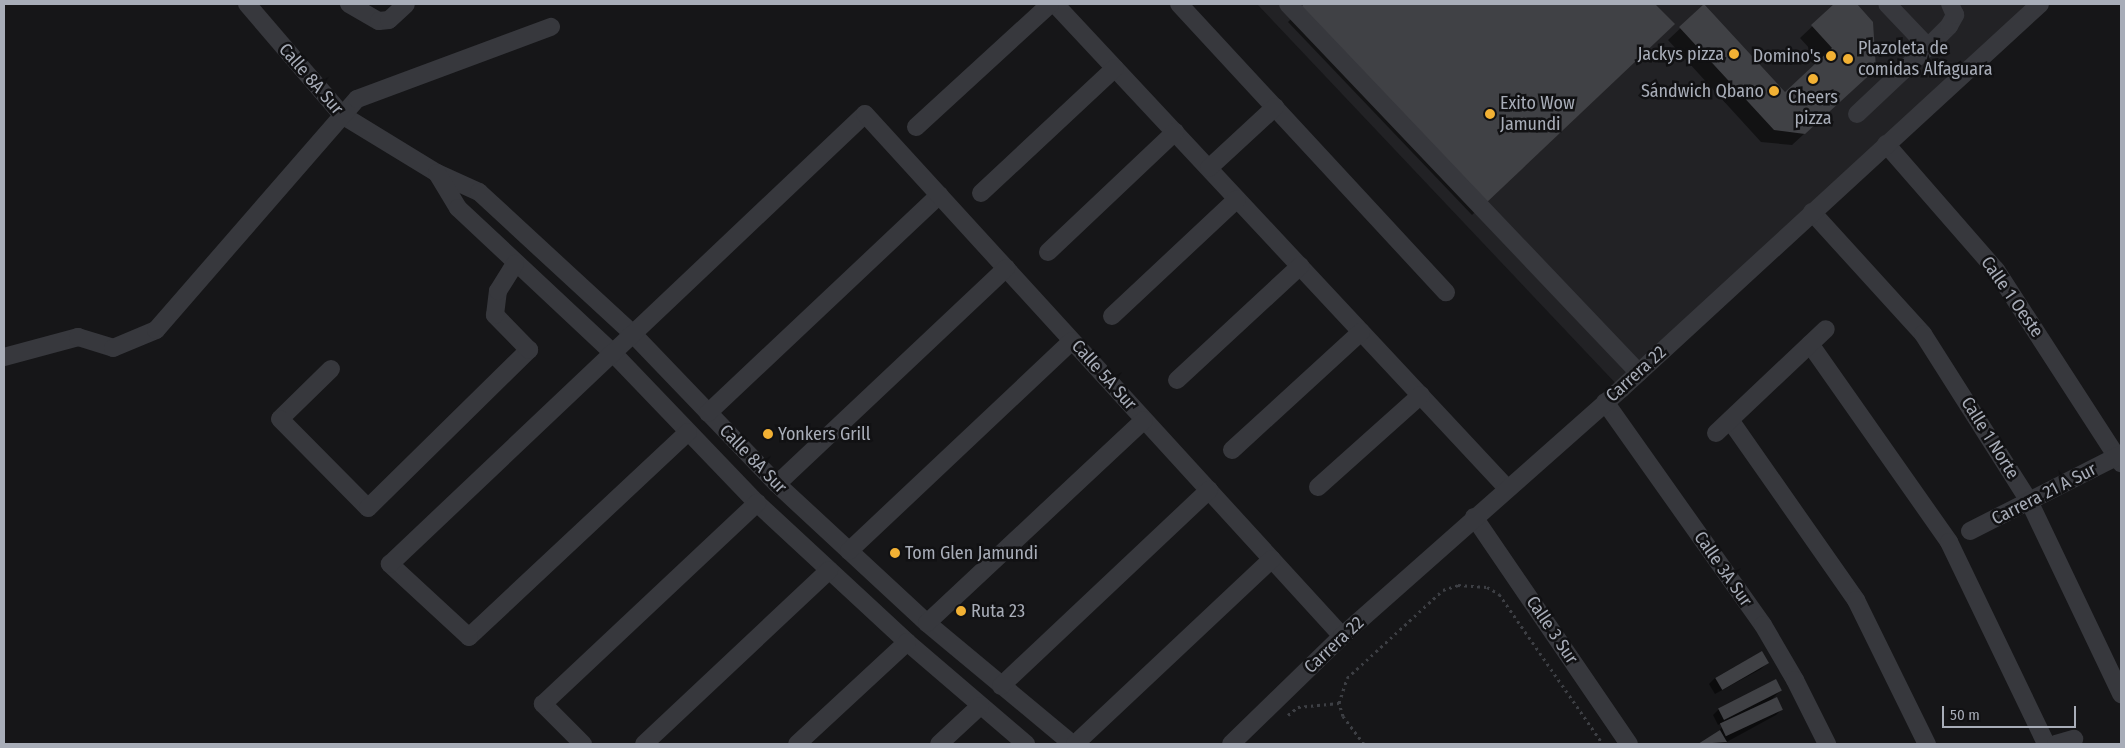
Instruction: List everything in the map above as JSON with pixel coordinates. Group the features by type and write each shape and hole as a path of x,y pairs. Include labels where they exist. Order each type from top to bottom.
{"street":[{"name":"Calle 8A Sur","path":"247,4 342,116 437,174 479,192 633,334 777,484 849,551 927,623 1074,744"},
{"path":"349,4 380,21 389,20 406,4"},
{"path":"916,127 1050,4"},
{"path":"1055,4 1507,488"},
{"path":"1179,4 1446,292"},
{"path":"1288,4 1638,373"},
{"path":"1886,4 1928,47"},
{"path":"1857,114 1928,47 1955,15 1950,4"},
{"name":"Carrera 22","path":"1231,744 1342,636 1638,373 2040,4"},
{"path":"4,357 78,337 113,348 156,330 357,99 551,27"},
{"path":"981,193 1115,68"},
{"path":"1209,168 1275,107"},
{"name":"Calle 5A Sur","path":"633,334 865,114 1342,636"},
{"path":"1048,252 1175,132"},
{"name":"Calle 1 Oeste","path":"1886,144 1996,270 2120,460"},
{"name":"Calle 8A Sur","path":"437,174 458,208 515,264 613,353 757,503 907,642 1026,744"},
{"path":"708,413 939,195"},
{"path":"1112,316 1237,199"},
{"name":"Calle 1 Norte","path":"1812,212 1923,334 2029,501 2121,694"},
{"path":"331,369 280,419 368,508 529,350 495,315 498,291 515,264"},
{"path":"1177,380 1300,266"},
{"path":"777,484 1006,268"},
{"path":"1716,433 1826,328"},
{"path":"1232,450 1361,332"},
{"path":"633,334 390,564 469,637 688,432"},
{"path":"849,551 1072,341"},
{"path":"1810,344 1949,542 2046,744"},
{"path":"1318,487 1421,395"},
{"name":"Calle 3A Sur","path":"1605,402 1764,625 1795,680 1827,744"},
{"path":"927,623 1144,420"},
{"path":"1730,420 1856,600 1927,744"},
{"name":"Carrera 21 A Sur","path":"1970,531 2029,501 2120,460"},
{"path":"1002,686 1209,490"},
{"path":"583,744 543,704 757,503"},
{"name":"Calle 3 Sur","path":"1474,517 1629,744"},
{"path":"1074,744 1272,559"},
{"path":"644,744 829,570"},
{"path":"798,744 907,642"},
{"path":"940,744 980,706"},
{"path":"2056,744 2074,738"}],"path":[{"path":"1364,744 1343,716 1339,703 1347,678 1443,590 1458,585 1487,587 1499,594 1603,744"},
{"path":"1283,719 1298,707 1339,703"}],"shaded area":[{"path":"1257,4 2040,4 1621,389"}],"building":[{"name":"Exito Wow Jamundi","path":"1304,4 1655,4 1675,24 1485,204 1299,9"},
{"name":"Plazoleta de comidas Alfaguara","path":"1704,4 1785,92 1832,48 1811,25 1834,4 1857,4 1873,22 1876,69 1805,134 1774,130 1679,27"},
{"path":"1762,651 1769,663 1722,690 1715,678"},
{"path":"1776,679 1782,691 1724,720 1718,709"},
{"path":"1777,697 1783,710 1726,736 1720,724"},
{"path":"1720,730 1727,742 1698,744"}],"place":[{"name":"Jackys pizza","path":"1734,54"},
{"name":"Domino's","path":"1831,56"},
{"name":"Plazoleta de comidas Alfaguara","path":"1848,59"},
{"name":"Cheers pizza","path":"1813,79"},
{"name":"Sándwich Qbano","path":"1774,91"},
{"name":"Exito Wow Jamundi","path":"1490,114"},
{"name":"Yonkers Grill","path":"768,434"},
{"name":"Tom Glen Jamundi","path":"895,553"},
{"name":"Ruta 23","path":"961,611"}]}
